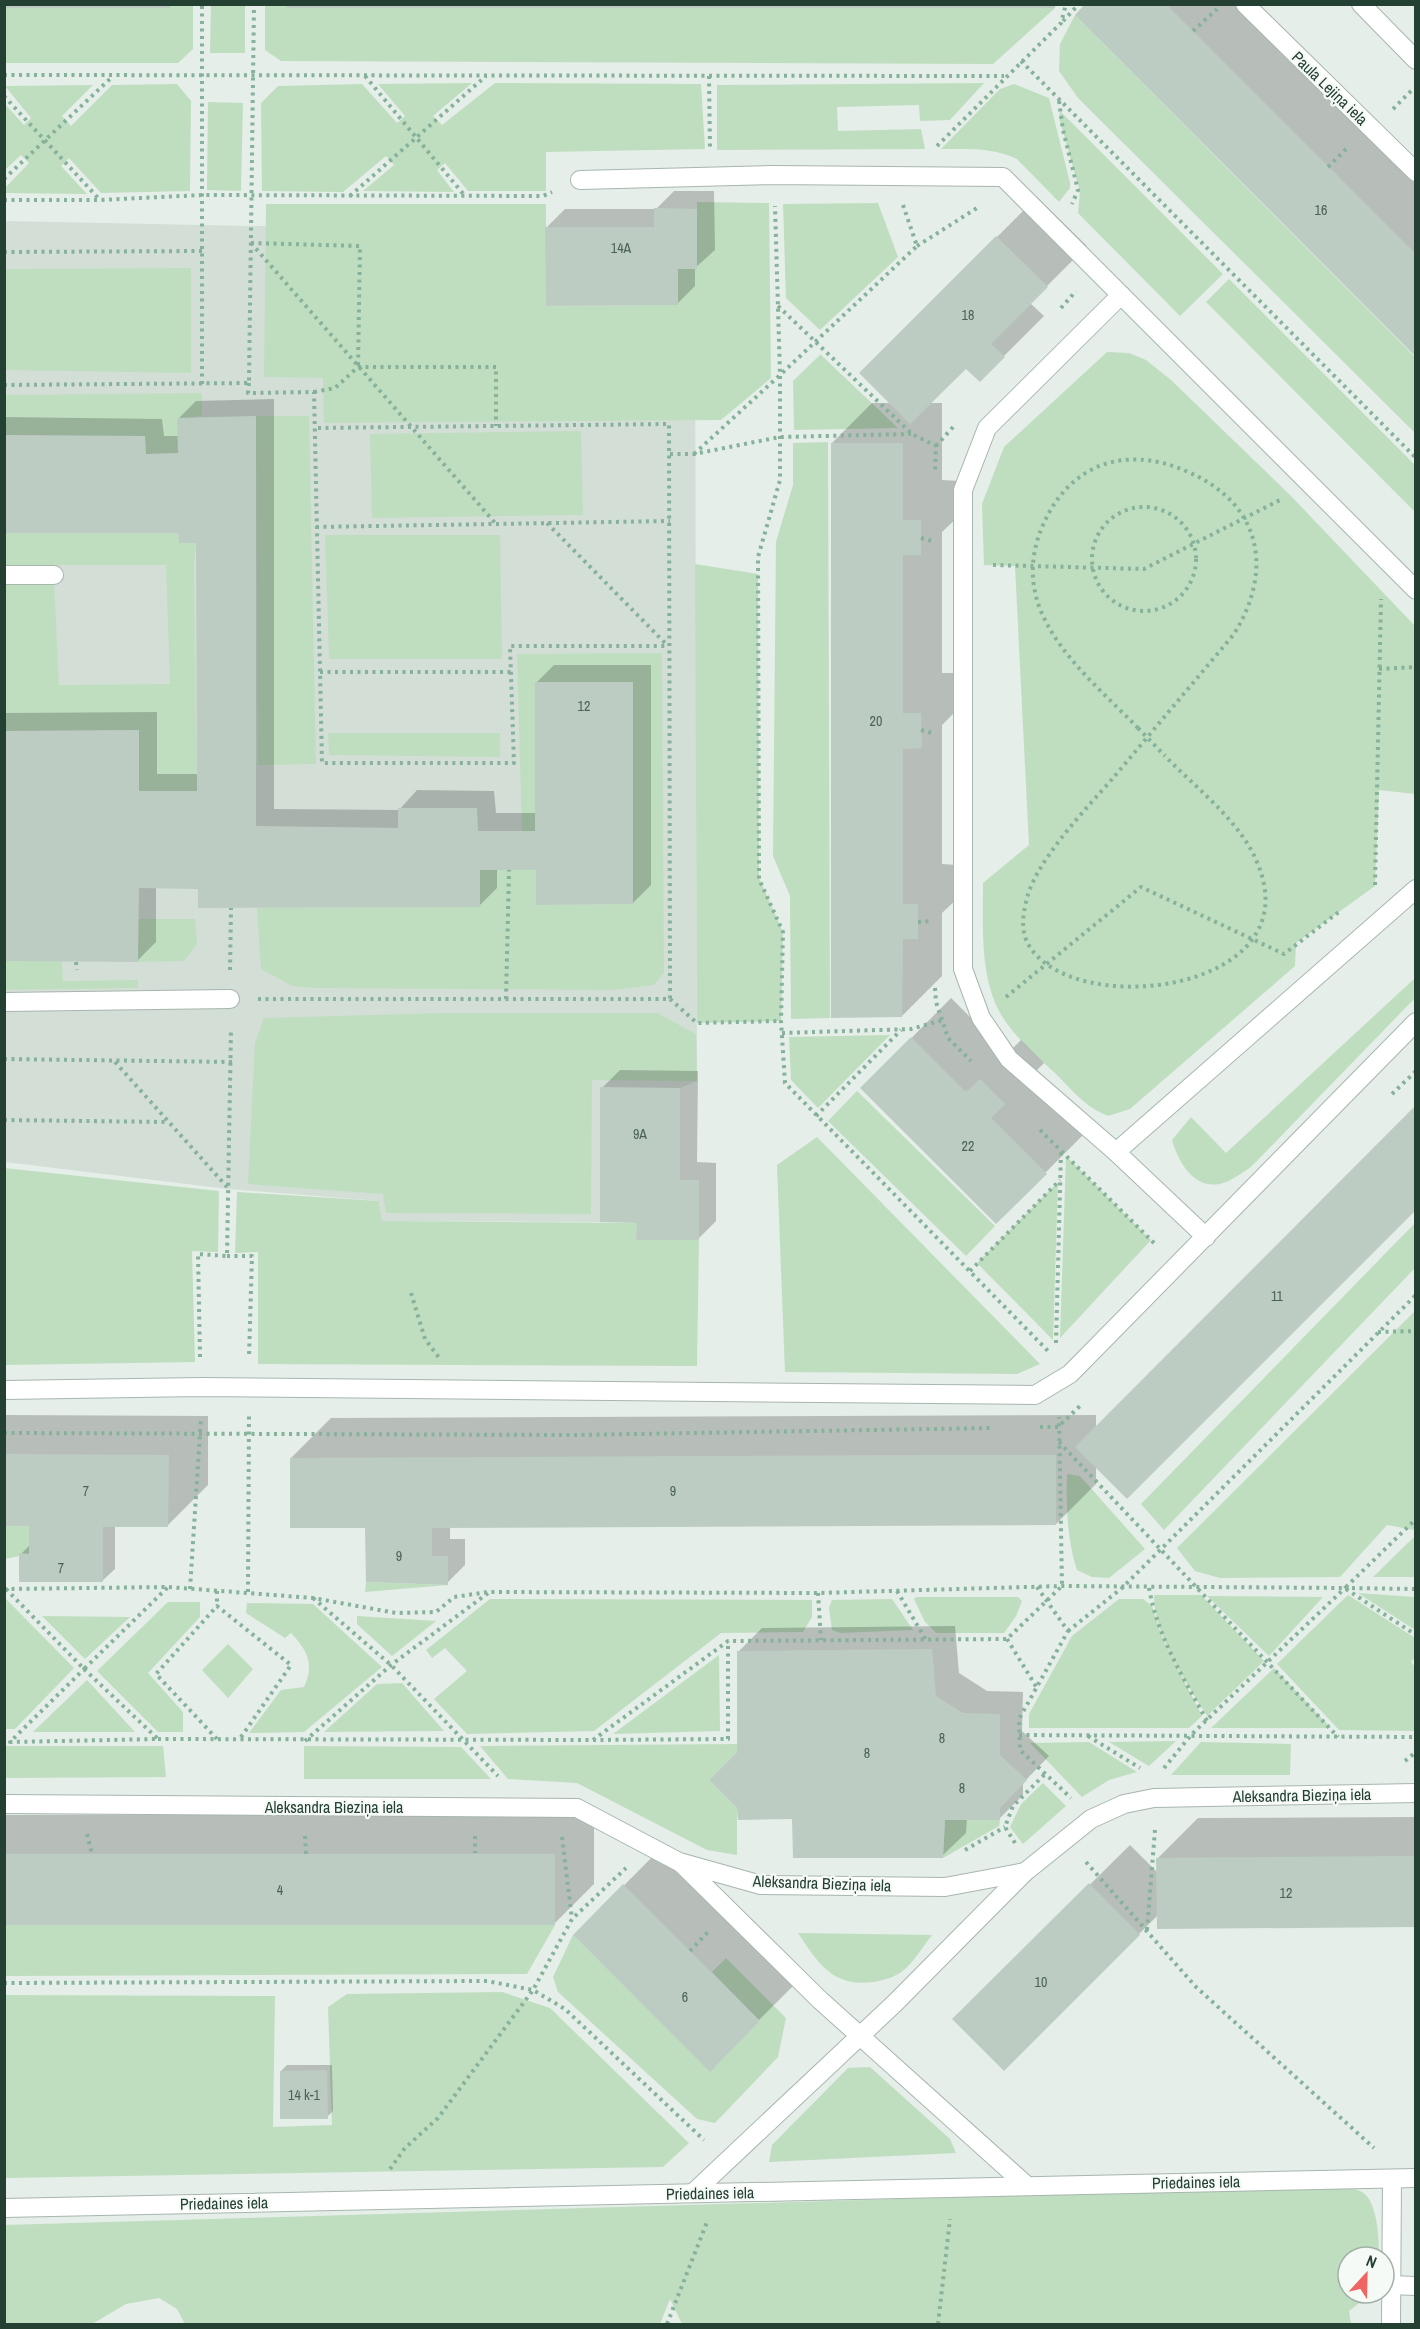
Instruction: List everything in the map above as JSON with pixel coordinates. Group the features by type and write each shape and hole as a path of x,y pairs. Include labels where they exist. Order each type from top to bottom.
{"street":[{"name":"Paula Lejiņa iela","path":"1245,4 1416,172"},
{"path":"1361,4 1416,60"},
{"path":"580,180 772,175 1004,177 1416,590"},
{"path":"1121,295 987,428 963,490 963,969 978,1011 1009,1059 1116,1152 1206,1237"},
{"path":"4,575 54,574"},
{"path":"1116,1152 1416,889"},
{"path":"4,1002 230,999"},
{"path":"4,1390 201,1387 1035,1395 1070,1374 1416,1022"},
{"name":"Aleksandra Bieziņa iela","path":"4,1804 577,1808 679,1862 761,1885 945,1887 1025,1872 1091,1819 1124,1804 1154,1798 1416,1793"},
{"path":"679,1862 820,2000 1026,2185"},
{"path":"693,2193 895,2003 1025,1872"},
{"name":"Priedaines iela","path":"4,2208 1416,2178"},
{"path":"1390,2245 1392,2179"},
{"path":"1396,2285 1416,2286"},
{"path":"1390,2305 1390,2325"}],"path":[{"path":"202,4 202,384"},
{"path":"254,4 248,393 315,392 335,388 358,367 496,367 496,426"},
{"path":"1060,23 1066,4"},
{"path":"917,246 903,207 908,176 1079,4"},
{"path":"1193,31 1221,4"},
{"path":"1021,61 1416,458"},
{"path":"4,75 112,77 1005,76"},
{"path":"364,76 465,196"},
{"path":"350,196 486,76"},
{"path":"709,76 711,177"},
{"path":"4,179 112,77"},
{"path":"4,96 100,200"},
{"path":"1059,100 1063,130 1078,190 1060,234"},
{"path":"593,1740 728,1641 1007,1639 1062,1586 1058,1419 1070,1374 784,1083 781,1021 783,932 759,879 758,557 780,480 780,375 772,175"},
{"path":"4,200 100,200 202,195 543,196 580,180"},
{"path":"694,454 917,246 984,203"},
{"path":"250,243 496,525"},
{"path":"250,243 360,246 358,367"},
{"path":"4,252 202,251"},
{"path":"1060,309 1083,284"},
{"path":"4,385 249,383"},
{"path":"315,392 321,763 514,763 510,646 668,646"},
{"path":"936,446 959,420"},
{"path":"315,428 669,424 670,999"},
{"path":"670,453 694,454 780,437 912,434"},
{"path":"1244,518 1234,502 1220,488 1201,477 1170,464 1144,458 1120,458 1099,465 1080,476 1062,494 1046,518 1035,543 1032,566 1034,592 1049,628 1078,667 1137,728 1166,756 1228,820 1245,840 1257,861 1267,903 1264,921 1253,939 1225,963 1185,981 1150,987 1111,986 1068,975 1040,959 1027,941 1023,922 1026,899 1039,872 1068,831 1234,634 1248,611 1255,591 1256,566 1254,542 1244,518"},
{"path":"963,565 1144,568 1290,495"},
{"path":"1148,506 1166,511 1181,522 1192,536 1196,555 1195,572 1188,589 1174,602 1158,610 1139,612 1121,607 1106,597 1095,582 1092,567 1092,546 1100,529 1112,516 1129,508 1148,506"},
{"path":"316,527 670,521"},
{"path":"547,523 668,646"},
{"path":"1366,892 1375,886 1379,789 1381,593"},
{"path":"1379,669 1416,667"},
{"path":"320,672 511,672"},
{"path":"506,999 509,870"},
{"path":"782,1033 902,1030 996,1005 1141,887 1284,954 1349,905"},
{"path":"230,957 231,908"},
{"path":"230,999 670,999 696,1023 781,1021"},
{"path":"816,1116 902,1030"},
{"path":"190,1589 201,1433 198,1254 227,1256 231,1035"},
{"path":"4,1059 232,1062"},
{"path":"114,1061 228,1189"},
{"path":"4,1120 168,1122"},
{"path":"970,1271 1060,1180"},
{"path":"411,1293 425,1339 461,1389"},
{"path":"1074,1801 1020,1750 1019,1735 1020,1719 1068,1631 1122,1588 1416,1294"},
{"path":"1378,1332 1416,1331"},
{"path":"1059,1442 1269,1661 1338,1737"},
{"path":"1192,1734 1416,1519"},
{"path":"5,1588 168,1587 313,1598 396,1613 436,1612 454,1597 488,1592 818,1593 1062,1586 1416,1589"},
{"path":"10,1742 168,1587"},
{"path":"1037,1587 1068,1631"},
{"path":"5,1588 84,1670 158,1739"},
{"path":"1149,1588 1163,1641 1180,1676 1207,1721"},
{"path":"1345,1588 1416,1635"},
{"path":"217,1591 217,1606 156,1674 218,1739"},
{"path":"896,1591 926,1640"},
{"path":"305,1741 391,1665 488,1592"},
{"path":"818,1593 820,1640"},
{"path":"313,1598 391,1665 502,1780"},
{"path":"217,1606 291,1665 239,1740"},
{"path":"1007,1639 1036,1688"},
{"path":"4,1742 158,1739 305,1741 728,1739 728,1641"},
{"path":"1086,1734 1146,1772"},
{"path":"1019,1735 1192,1734 1416,1737"},
{"path":"1016,1845 1005,1827 1012,1806 1045,1774"},
{"path":"562,1837 572,1919"},
{"path":"1085,1861 1196,1987 1376,2150"},
{"path":"385,2176 405,2148 438,2118 533,1990 572,1919 631,1863"},
{"path":"4,1983 487,1982 533,1990 565,2009 706,2143"},
{"path":"938,2325 954,2187"},
{"path":"667,2325 718,2193"}],"shaded area":[{"path":"5,221 250,226 545,227 546,306 678,305 695,319 697,1081 680,1088 600,1088 600,1222 382,1221 379,1201 228,1189 5,1162"}],"green space":[{"path":"170,5 193,5 193,49 178,63 5,63 5,8 169,8"},
{"path":"211,5 245,5 245,53 210,53"},
{"path":"265,5 287,5 287,8 1055,8 993,64 281,61 265,50"},
{"path":"1075,15 1415,357 1415,433 1078,98 1059,71 1060,44"},
{"path":"472,83 433,116 442,125 495,83 701,84 705,149 546,152 546,191 468,191 445,163 437,170 454,192 363,191 394,165 386,156 343,192 262,191 261,103 278,86 362,84 397,123 405,116 378,84"},
{"path":"984,83 950,120 920,121 919,105 837,107 838,131 921,129 925,149 717,150 717,85"},
{"path":"177,84 191,101 190,191 101,193 69,158 61,166 87,194 5,193 5,188 29,163 21,155 5,170 5,104 24,125 31,118 5,86 93,85 62,116 71,126 112,85"},
{"path":"1014,84 1049,98 1070,183 1070,188 1059,202 1017,159 999,152 941,149 1000,89"},
{"path":"208,102 243,103 241,191 207,190"},
{"path":"1060,111 1223,274 1180,316 1078,213 1080,192 1059,118"},
{"path":"697,202 769,203 771,378 721,420 324,423 323,378 264,377 266,204 546,204 546,306 678,305 678,269 697,269"},
{"path":"878,203 898,257 820,330 786,298 783,204"},
{"path":"191,268 191,373 5,370 5,269"},
{"path":"1229,279 1415,465 1415,512 1206,302"},
{"path":"1107,352 1129,353 1146,360 1171,380 1290,495 1416,627 1415,794 1379,790 1375,886 1296,943 1295,966 1130,1109 1108,1116 1092,1108 1080,1098 1007,1024 996,1005 987,976 983,929 983,883 1029,845 1015,566 984,565 982,504 1004,447"},
{"path":"821,354 898,428 794,430 793,381"},
{"path":"202,393 202,416 177,419 178,453 146,454 144,436 5,435 4,395"},
{"path":"256,416 309,416 316,764 258,765"},
{"path":"581,431 583,515 372,518 370,434"},
{"path":"828,442 830,1018 791,1019 790,896 773,856 776,542 793,485 793,443"},
{"path":"4,533 178,533 179,543 196,543 194,564 197,791 139,791 139,730 5,731 5,584 54,582 59,685 170,684 166,565 5,565"},
{"path":"325,535 500,535 502,659 329,659"},
{"path":"695,564 758,574 759,878 783,932 781,1021 697,1023"},
{"path":"662,653 664,973 654,985 613,990 314,988 292,986 261,969 257,908 480,907 480,870 536,870 537,905 633,904 633,683 535,682 535,831 522,831 517,654"},
{"path":"328,733 500,733 500,757 329,755"},
{"path":"138,919 195,919 197,944 184,961 138,962"},
{"path":"4,961 62,961 63,981 138,980 138,988 5,990"},
{"path":"1415,978 1415,998 1251,1167 1229,1181 1215,1185 1206,1184 1190,1174 1179,1158 1172,1140 1191,1117 1226,1153"},
{"path":"444,1013 657,1013 696,1034 697,1081 592,1080 591,1214 386,1213 383,1194 248,1184 255,1043 264,1018"},
{"path":"890,1035 818,1108 791,1080 789,1037"},
{"path":"857,1091 995,1226 966,1256 828,1121"},
{"path":"817,1137 1040,1364 1017,1374 785,1372 777,1165"},
{"path":"1066,1156 1151,1240 1060,1338"},
{"path":"4,1168 219,1191 218,1252 192,1251 195,1362 5,1365"},
{"path":"1058,1182 1053,1340 977,1263"},
{"path":"237,1192 379,1201 382,1221 637,1223 637,1240 699,1240 697,1366 258,1364 258,1252 235,1253"},
{"path":"1415,1223 1415,1268 1164,1530 1141,1504"},
{"path":"1415,1311 1415,1530 1387,1525 1340,1577 1220,1578 1195,1571 1177,1548"},
{"path":"1067,1474 1080,1476 1145,1549 1109,1578 1092,1577 1077,1570 1068,1522"},
{"path":"5,1526 29,1526 29,1554 5,1559"},
{"path":"1415,1536 1415,1577 1373,1577"},
{"path":"366,1582 448,1585 365,1592"},
{"path":"1358,1593 1415,1597 1415,1630"},
{"path":"1154,1595 1201,1595 1264,1661 1207,1716 1165,1643 1155,1611"},
{"path":"1348,1595 1415,1638 1415,1657 1411,1662 1415,1667 1415,1731 1339,1730 1277,1664"},
{"path":"1207,1596 1323,1597 1269,1656"},
{"path":"4,1597 74,1668 15,1729 5,1729"},
{"path":"916,1597 1018,1597 1022,1601 1016,1616 1004,1633 936,1633 925,1622 914,1599"},
{"path":"490,1599 812,1600 812,1617 803,1632 721,1633 594,1731 467,1734 434,1699 467,1671 445,1648 432,1658 426,1650"},
{"path":"892,1599 913,1630 840,1633 832,1630 829,1608 832,1600"},
{"path":"1119,1599 1143,1599 1152,1606 1163,1640 1202,1716 1189,1728 1029,1728 1029,1714 1072,1636"},
{"path":"168,1602 200,1602 200,1617 148,1673 183,1712 183,1732 158,1732 97,1671"},
{"path":"247,1603 313,1604 382,1667 304,1732 249,1733 281,1690 304,1687 309,1664 305,1651 291,1633 285,1638 246,1613"},
{"path":"42,1616 130,1617 85,1659"},
{"path":"357,1616 436,1621 392,1656 357,1624"},
{"path":"228,1644 253,1669 228,1698 202,1670"},
{"path":"719,1655 720,1731 613,1734"},
{"path":"1274,1668 1331,1728 1211,1728"},
{"path":"87,1680 135,1732 33,1732"},
{"path":"402,1683 444,1731 324,1732 377,1684"},
{"path":"1176,1741 1149,1766 1109,1742"},
{"path":"1089,1742 1137,1772 1109,1780 1082,1797 1030,1743"},
{"path":"1201,1742 1291,1744 1290,1775 1171,1775"},
{"path":"737,1744 737,1752 709,1780 737,1808 737,1855 707,1850 577,1783 508,1779 480,1746"},
{"path":"4,1746 163,1746 166,1777 5,1778"},
{"path":"304,1746 461,1747 491,1779 304,1779"},
{"path":"1043,1783 1066,1806 1023,1844 1010,1827 1021,1804"},
{"path":"945,1820 1000,1820 999,1826 943,1858"},
{"path":"5,1925 555,1925 527,1974 5,1976"},
{"path":"798,1933 932,1935 913,1961 899,1974 891,1978 859,1983 847,1981 828,1971 812,1954"},
{"path":"573,1935 710,2071 760,2021 712,1972 726,1958 786,2018 778,2057 715,2123 697,2119 558,1992 553,1977"},
{"path":"502,1992 550,2008 689,2143 663,2167 5,2178 5,1995 275,1996 273,2127 332,2125 328,2007 347,1994"},
{"path":"870,2067 950,2139 956,2153 769,2162 772,2145 848,2068"},
{"path":"1343,2186 1360,2191 1367,2197 1374,2212 1379,2245 1336,2245 1336,2305 1357,2305 1349,2311 1351,2324 682,2324 670,2299 660,2324 185,2324 177,2309 159,2298 126,2304 92,2324 5,2324 4,2225"}],"building":[{"path":"287,4 1055,4 1055,8 287,8"},
{"path":"1085,4 1166,4 1416,254 1416,357 1075,15"},
{"path":"4,5 170,5 170,8 4,8"},
{"path":"654,208 697,209 697,269 678,269 678,305 546,306 545,227 654,227"},
{"path":"996,236 1048,287 991,344 1005,357 980,382 966,369 910,424 859,373"},
{"path":"256,416 256,826 398,828 398,808 477,808 478,831 535,831 535,682 633,682 633,904 536,905 536,870 480,870 480,907 198,908 198,889 139,888 138,962 4,961 4,731 139,730 139,791 197,791 196,543 179,543 178,533 4,533 4,435 145,436 146,454 178,453 177,418"},
{"path":"831,443 903,443 903,520 921,520 921,555 903,555 903,713 921,713 922,748 903,749 903,904 918,904 918,939 903,939 902,1017 831,1018"},
{"path":"911,1037 966,1092 980,1079 1005,1104 991,1118 1047,1174 996,1224 860,1088"},
{"path":"600,1087 680,1088 680,1180 699,1180 699,1240 636,1240 637,1223 600,1222"},
{"path":"1416,1105 1416,1210 1127,1499 1075,1447"},
{"path":"4,1454 169,1455 168,1527 103,1527 103,1582 19,1582 19,1553 29,1554 29,1526 4,1526"},
{"path":"1056,1455 1056,1525 432,1528 432,1556 448,1556 448,1585 366,1582 365,1528 290,1528 290,1458"},
{"path":"932,1649 936,1696 963,1713 1000,1714 1000,1755 1027,1780 1000,1808 1000,1820 945,1820 943,1858 793,1858 792,1819 738,1820 737,1808 709,1780 737,1752 737,1651"},
{"path":"4,1854 555,1854 555,1925 4,1925"},
{"path":"1416,1856 1416,1927 1157,1929 1156,1858"},
{"path":"1089,1883 1140,1935 1004,2071 952,2019"},
{"path":"623,1884 760,2021 710,2072 573,1935"},
{"path":"327,2070 328,2119 280,2119 280,2071"}]}
